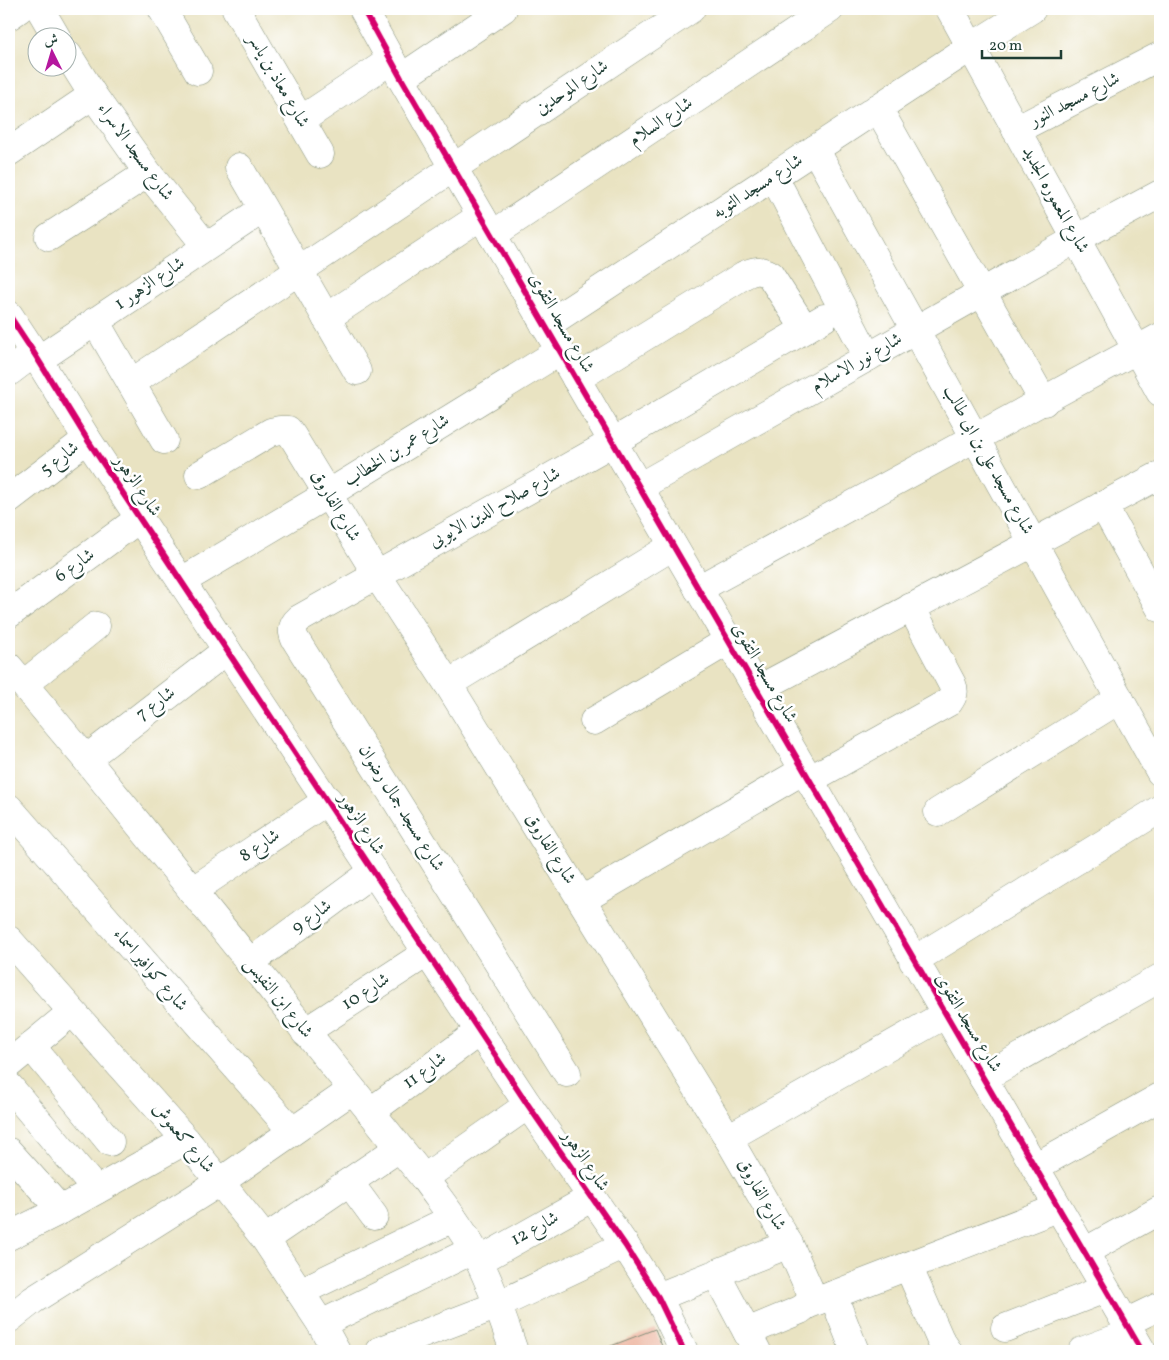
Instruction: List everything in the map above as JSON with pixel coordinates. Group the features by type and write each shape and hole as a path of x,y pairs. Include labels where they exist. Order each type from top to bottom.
{"street":[{"path":"9,16 19,9"},
{"path":"40,9 51,28"},
{"path":"162,9 198,71"},
{"name":"شارع معاذ بن ياسر","path":"236,9 320,154"},
{"name":"شارع مسجد التقوى","path":"363,9 638,487 1133,1336"},
{"path":"301,120 503,9"},
{"name":"شارع الموحدين","path":"131,383 692,9"},
{"name":"شارع السلام","path":"326,318 487,226 830,9"},
{"name":"شارع المعموره الجديد","path":"950,9 1076,240 1149,344 1160,392"},
{"name":"شارع مسجد التوبه","path":"545,326 1032,9"},
{"name":"شارع مسجد النور","path":"1016,130 1160,56"},
{"name":"شارع مسجد الاسراء","path":"78,70 148,173 206,246"},
{"path":"9,152 93,95"},
{"path":"878,108 1044,402"},
{"name":"شارع مسجد على بن ابى طالب","path":"816,149 1160,772"},
{"path":"239,168 357,371"},
{"path":"50,237 148,173"},
{"path":"774,177 868,357"},
{"name":"شارع نور الاسلام","path":"638,487 1160,194"},
{"name":"شارع الزهور 1","path":"9,372 95,321 263,209"},
{"name":"شارع صلاح الدين الايوبى","path":"377,575 613,442 815,324 770,275 762,270 753,271 576,379"},
{"name":"شارع الزهور","path":"9,315 87,438 227,650 658,1297 684,1351"},
{"path":"95,321 164,440"},
{"path":"698,589 1149,344"},
{"name":"شارع عمر بن الخطاب","path":"182,581 328,494 560,351"},
{"name":"شارع الفاروق","path":"199,475 271,432 288,430 294,437 377,575 448,684 728,1138 789,1244 810,1291 811,1299 808,1305"},
{"name":"شارع 5","path":"9,498 87,438"},
{"path":"757,690 1160,475"},
{"path":"1103,505 1158,597"},
{"name":"شارع 6","path":"9,614 140,518"},
{"path":"448,684 673,546"},
{"name":"شارع مسجد جمال رضوان","path":"377,575 299,618 292,628 294,639 567,1073"},
{"path":"582,900 807,775 949,702 954,690 952,684 911,607"},
{"path":"16,676 96,626"},
{"path":"594,721 728,640"},
{"name":"شارع 7","path":"86,758 227,650"},
{"name":"شارع ابن النفيس","path":"16,676 86,758 249,963 424,1178 453,1218 476,1256 498,1305 514,1351"},
{"path":"938,812 1120,699"},
{"name":"شارع 8","path":"192,891 328,800"},
{"name":"شارع كوافير اسماء","path":"9,808 292,1131"},
{"path":"913,960 1160,809"},
{"name":"شارع 9","path":"249,963 374,871"},
{"name":"شارع كعموش","path":"9,940 186,1140 220,1182 265,1239 321,1324 336,1351"},
{"name":"شارع 10","path":"305,1032 428,952"},
{"path":"983,1078 1160,978"},
{"path":"9,1064 72,1012"},
{"path":"728,1138 946,1014"},
{"name":"شارع 11","path":"370,1112 480,1031"},
{"path":"31,1046 110,1142"},
{"path":"9,1086 96,1190"},
{"path":"9,1319 33,1300 220,1182 352,1090"},
{"path":"1035,1168 1160,1097"},
{"path":"424,1178 528,1104"},
{"path":"9,1236 61,1210 186,1140"},
{"path":"265,1239 399,1148"},
{"path":"9,1152 61,1210"},
{"path":"349,1182 374,1216"},
{"name":"شارع 12","path":"321,1324 476,1256 591,1198"},
{"path":"716,1274 752,1342 808,1305 1058,1208"},
{"path":"1084,1252 1160,1210"},
{"path":"300,1292 453,1218"},
{"path":"658,1297 789,1244"},
{"path":"379,1351 498,1305 624,1245"},
{"path":"908,1266 940,1339 948,1351"},
{"path":"1005,1328 1105,1289"},
{"path":"834,1295 855,1351"},
{"path":"1084,1351 1133,1336 1160,1306"}],"building":[{"path":"655,1329 664,1351 598,1351"}],"cycle path":[{"path":"363,9 401,78 1142,1351"},
{"path":"9,315 87,439 528,1105 625,1245 658,1297 684,1351"}]}
